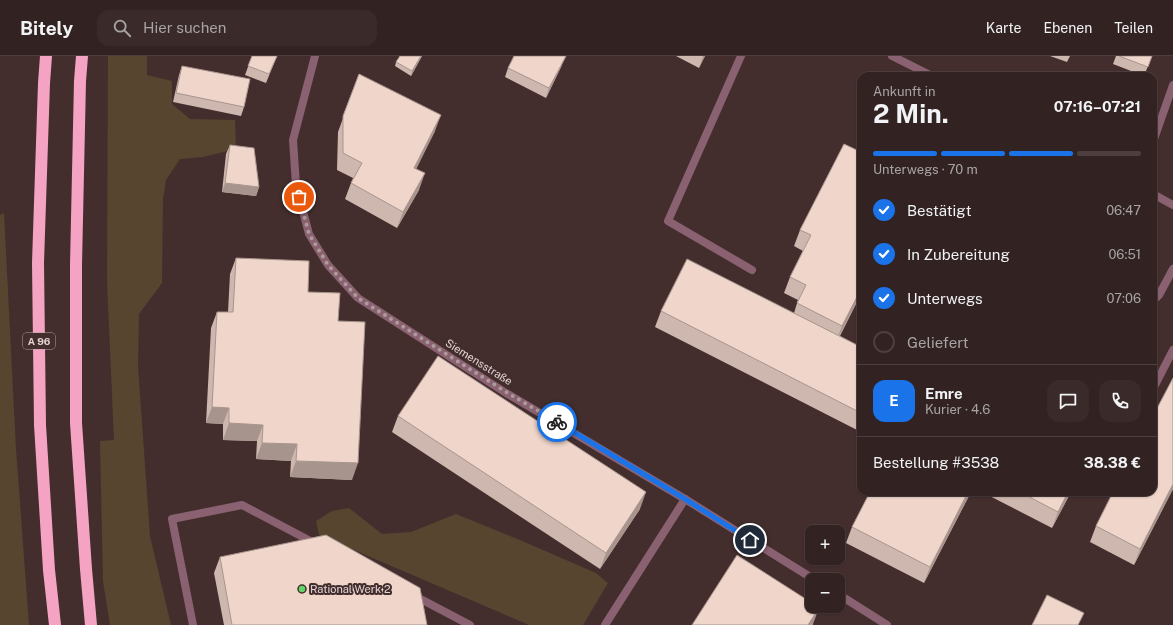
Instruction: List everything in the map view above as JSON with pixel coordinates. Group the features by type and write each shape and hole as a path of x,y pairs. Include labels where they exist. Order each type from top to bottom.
{"highway":[{"name":"A 96","path":"46,56 38,263 40,425 49,570 55,625"},
{"path":"82,56 80,81 76,265 76,424 91,625"}],"street":[{"name":"Siemensstraße","path":"315,56 293,140 296,185 309,234 328,265 358,298 506,392 685,499 805,574"},
{"path":"741,56 668,221 752,270"},
{"path":"892,56 924,72"},
{"path":"1157,131 1173,85"},
{"path":"1157,196 1173,204"},
{"path":"1157,297 1173,269"},
{"path":"1157,381 1173,350"},
{"path":"606,625 685,499"},
{"path":"193,625 172,519 242,505 325,549"},
{"path":"408,592 470,625"},
{"path":"845,598 887,625"}],"shaded area":[{"path":"108,56 147,56 147,75 172,81 172,104 190,119 235,120 236,149 203,157 180,159 166,180 163,199 162,283 139,314 138,366 150,536 171,625 110,625 103,581 100,441 114,440 107,281"},
{"path":"4,213 16,449 29,625 0,625 0,215"},
{"path":"349,508 382,534 411,532 456,514 596,573 608,583 583,625 529,625 319,535 316,521 332,511"}],"building":[{"path":"252,56 277,56 269,74 248,66"},
{"path":"400,56 421,56 412,71 396,62"},
{"path":"514,56 566,56 549,88 508,68"},
{"path":"1119,56 1152,56 1148,67"},
{"path":"182,66 250,79 244,107 176,93"},
{"path":"359,74 441,115 414,168 425,173 403,212 351,183 362,163 343,153 343,116"},
{"path":"844,144 857,150 857,297 842,326 797,303 806,285 790,277 811,235 800,230"},
{"path":"230,145 254,148 259,187 225,183"},
{"path":"236,258 309,261 308,292 340,293 338,321 365,322 358,463 296,461 297,444 262,443 263,425 229,423 229,408 212,407 217,312 233,312"},
{"path":"687,259 857,345 857,411 661,311"},
{"path":"438,356 646,492 606,553 398,416"},
{"path":"1173,378 1173,484 1140,549 1096,526 1111,496 1157,496 1157,408"},
{"path":"868,496 966,496 930,567 852,527"},
{"path":"1028,496 1066,496 1058,512"},
{"name":"Rational Werk 2","path":"326,535 420,588 427,625 232,625 220,557"},
{"path":"737,555 805,599 805,613 816,613 808,625 692,625"},
{"path":"1047,595 1084,613 1078,625 1032,625"}],"way so far":[{"path":"299,197 309,234 328,265 358,298 506,392 557,422"}],"place":[{"name":"Rational Werk 2","path":"302,589"}],"route":[{"path":"557,422 750,540"}]}
